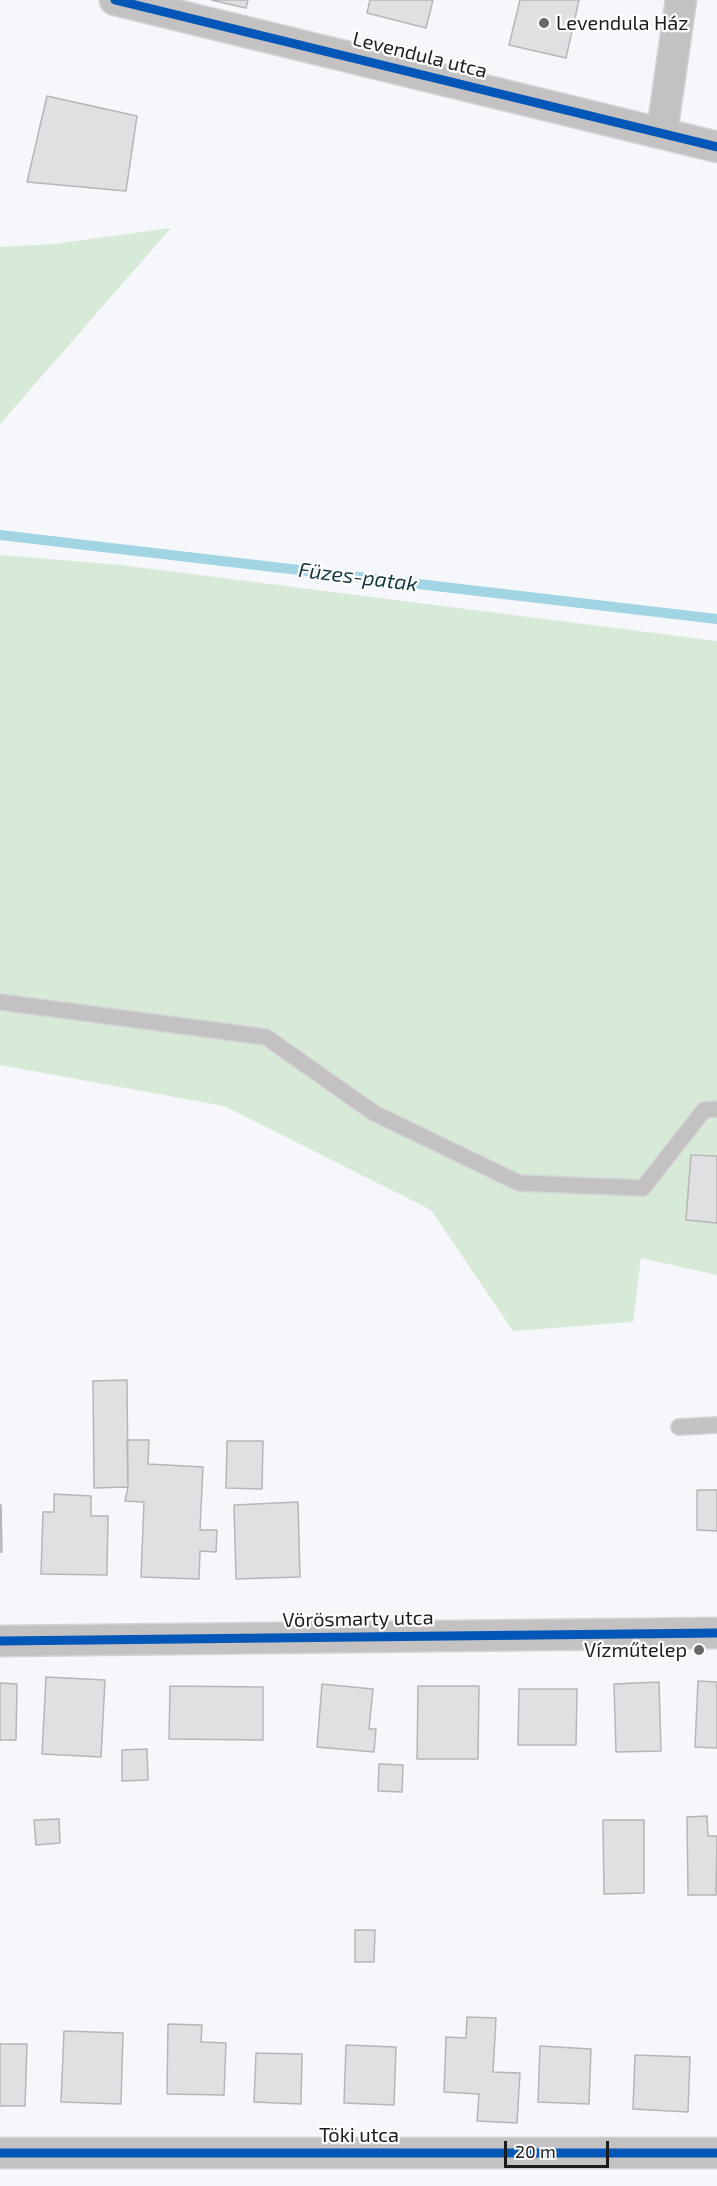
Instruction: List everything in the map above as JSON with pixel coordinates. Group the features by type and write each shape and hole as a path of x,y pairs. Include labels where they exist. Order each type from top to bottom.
{"street":[{"name":"Levendula utca","path":"115,0 717,147"},
{"path":"662,132 681,0"},
{"name":"Vörösmarty utca","path":"0,1641 717,1633"},
{"name":"Töki utca","path":"0,2153 717,2153"}],"lane":[{"path":"0,1002 266,1037 374,1113 519,1183 643,1188 704,1110 717,1109"},
{"path":"679,1427 717,1425"}],"green space":[{"path":"171,228 0,424 0,247 54,244"},
{"path":"0,555 121,565 717,641 717,1275 641,1258 633,1322 513,1331 431,1210 224,1106 0,1065"}],"building":[{"path":"211,0 248,0 246,8"},
{"path":"370,0 433,0 426,28 367,13"},
{"name":"Levendula Ház","path":"520,0 579,0 566,58 509,45"},
{"path":"47,96 137,116 126,191 27,182"},
{"path":"691,1155 717,1156 717,1223 686,1220"},
{"path":"127,1380 128,1487 94,1488 93,1381"},
{"path":"127,1440 149,1440 148,1464 203,1467 200,1530 217,1530 216,1552 200,1551 199,1579 141,1577 144,1502 125,1501 128,1487"},
{"path":"227,1441 263,1441 262,1489 226,1488"},
{"path":"697,1490 717,1490 717,1531 697,1530"},
{"path":"54,1494 91,1496 91,1516 108,1516 107,1575 41,1574 43,1512 54,1512"},
{"path":"298,1502 300,1577 236,1579 234,1505"},
{"path":"0,1505 2,1552 0,1552"},
{"path":"46,1677 105,1680 101,1757 42,1754"},
{"path":"698,1681 717,1682 717,1748 695,1747"},
{"path":"659,1682 661,1751 616,1752 614,1684"},
{"path":"0,1683 17,1684 16,1740 0,1740"},
{"path":"322,1684 373,1689 369,1729 376,1729 374,1752 317,1747"},
{"path":"170,1686 263,1687 263,1740 169,1739"},
{"path":"418,1686 479,1686 478,1759 417,1759"},
{"path":"519,1689 577,1689 576,1745 518,1745"},
{"path":"147,1749 148,1780 122,1781 122,1750"},
{"path":"379,1764 403,1765 402,1792 378,1791"},
{"path":"707,1816 708,1836 717,1836 716,1895 688,1895 687,1817"},
{"path":"59,1819 60,1843 36,1845 34,1820"},
{"path":"603,1820 644,1820 644,1893 604,1894"},
{"path":"355,1930 375,1930 374,1962 355,1962"},
{"path":"467,2017 496,2018 493,2072 520,2073 517,2123 477,2121 479,2094 444,2092 446,2037 466,2038"},
{"path":"168,2024 202,2025 201,2042 226,2043 224,2095 167,2094"},
{"path":"64,2031 123,2033 121,2104 61,2102"},
{"path":"0,2044 27,2044 25,2106 0,2106"},
{"path":"346,2045 396,2047 394,2105 344,2103"},
{"path":"540,2046 591,2049 589,2104 538,2102"},
{"path":"256,2053 302,2054 301,2104 254,2102"},
{"path":"635,2055 690,2057 688,2112 633,2109"}],"waterway":[{"name":"Füzes-patak","path":"0,535 717,619"}],"cycle path":[{"path":"115,0 717,147"},
{"path":"0,1641 717,1633"},
{"path":"0,2153 717,2153"}],"place":[{"name":"Levendula Ház","path":"544,23"},
{"name":"Vízműtelep","path":"699,1650"}]}
